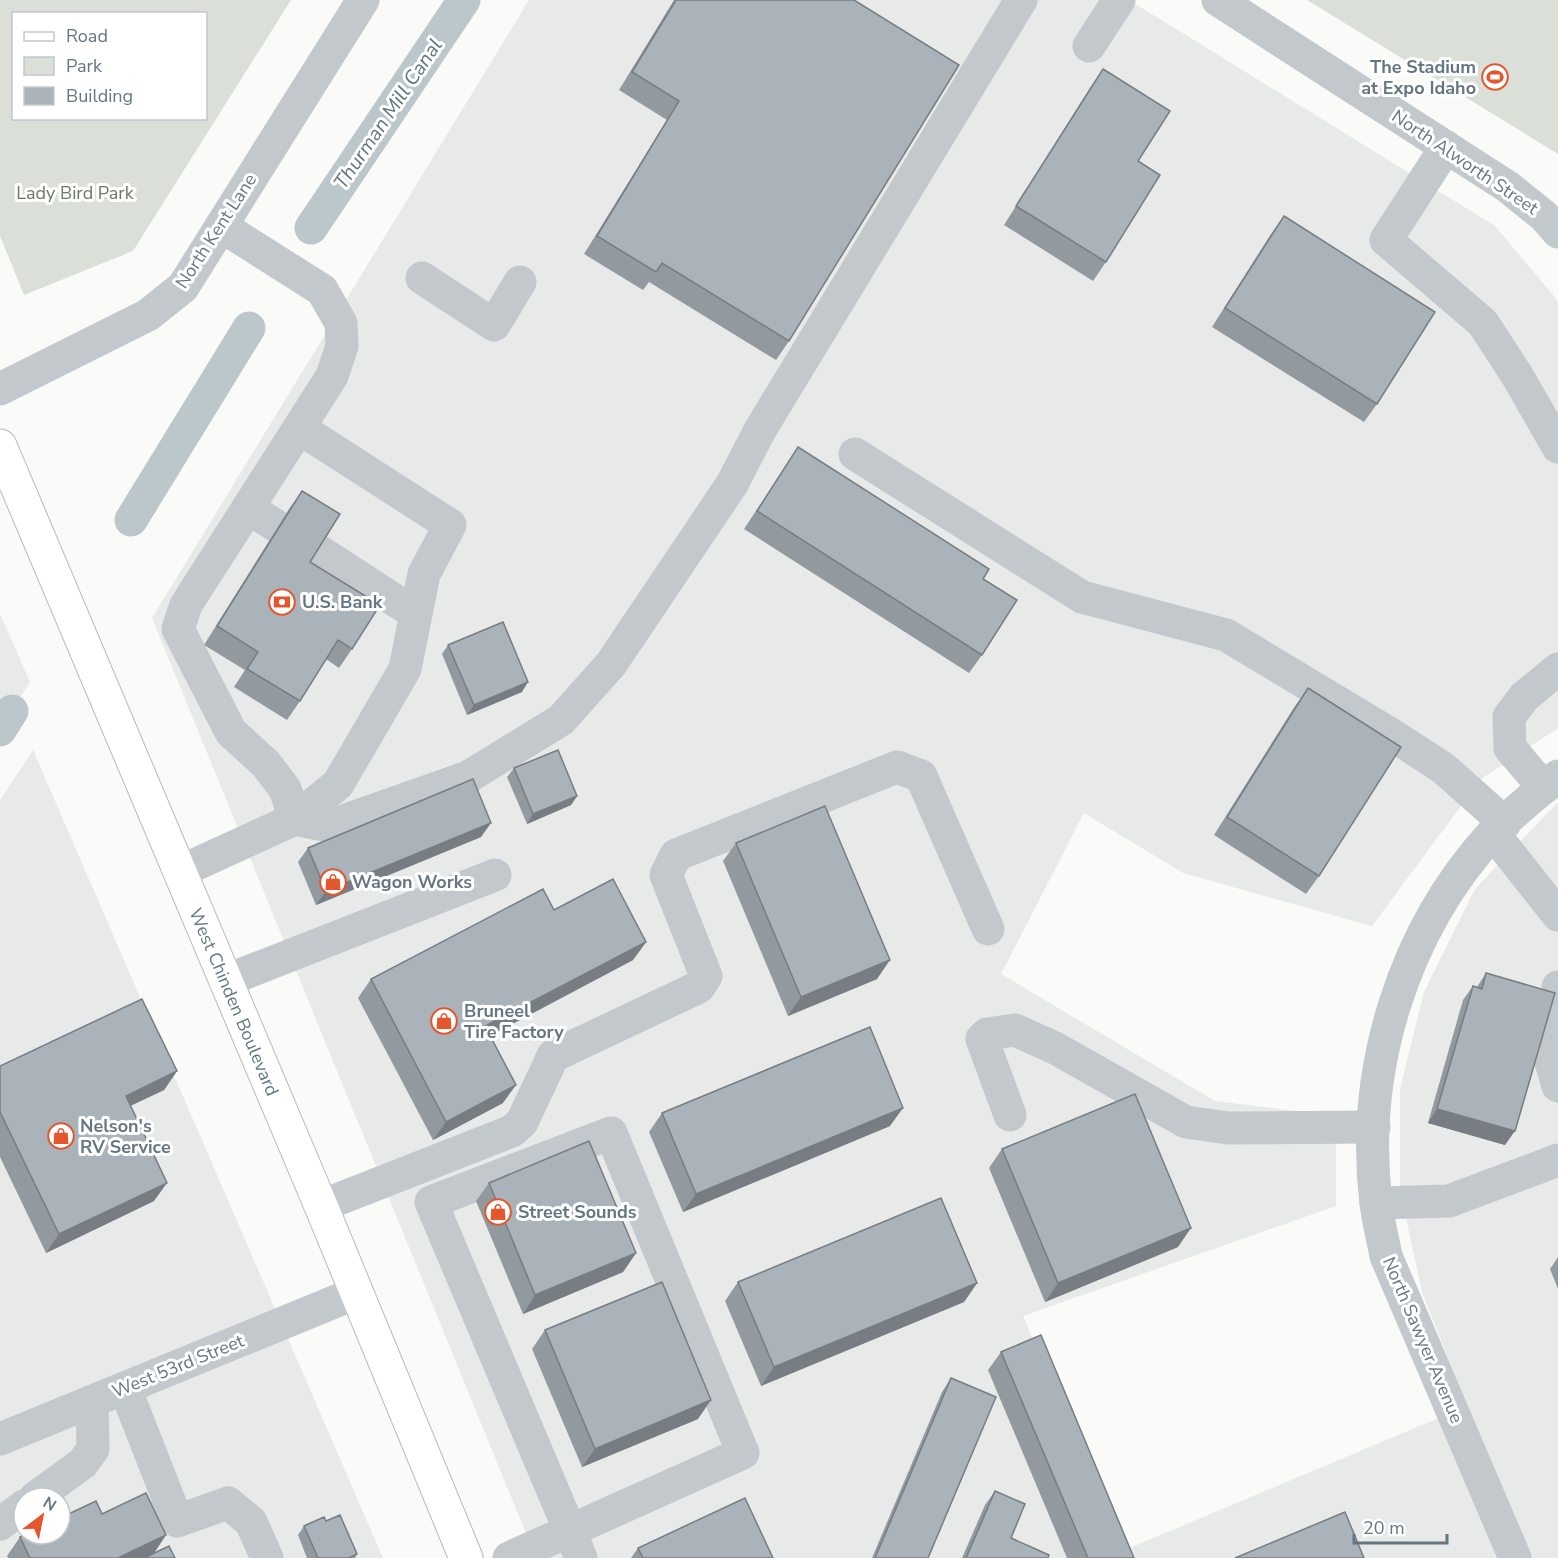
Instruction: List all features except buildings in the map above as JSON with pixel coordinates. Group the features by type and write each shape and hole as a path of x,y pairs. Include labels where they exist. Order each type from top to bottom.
{"main road":[{"name":"West Chinden Boulevard","path":"0,447 321,1206 466,1558"}],"street":[{"name":"North Kent Lane","path":"0,389 148,315 183,287 363,0"},
{"path":"295,819 328,826 468,777 561,720 611,664 732,484 760,430 1022,0"},
{"path":"1089,46 1119,0"},
{"name":"North Alworth Street","path":"1218,0 1508,187 1544,216 1558,232"},
{"path":"1446,147 1386,240 1483,322 1558,447"},
{"path":"221,226 322,290 341,323 342,346 332,376 186,606 178,629 231,732 266,764 285,789 295,819"},
{"path":"422,278 494,325 520,282"},
{"path":"179,872 295,819 338,784 405,669 424,574 450,525 299,428"},
{"path":"855,454 1082,597 1226,635 1443,768 1499,828 1558,915"},
{"path":"248,508 278,527"},
{"path":"316,549 416,614"},
{"path":"1551,782 1510,748 1509,717 1524,697 1558,669"},
{"path":"321,1206 512,1131 522,1122 553,1056 699,987 706,976 666,875 676,855 897,767 921,776 988,929"},
{"name":"North Sawyer Avenue","path":"1515,1558 1386,1257 1376,1203 1373,1147 1376,1088 1385,1035 1402,981 1425,930 1448,893 1499,828 1551,782"},
{"path":"225,981 495,875"},
{"path":"1558,987 1551,1062 1558,1086"},
{"path":"1010,1115 982,1039 987,1034 1014,1030 1055,1048 1186,1122 1228,1128 1374,1127"},
{"path":"509,1558 576,1544 743,1454 611,1133 431,1202 576,1544"},
{"path":"1376,1203 1449,1201 1558,1160"},
{"name":"West 53rd Street","path":"0,1439 356,1293"},
{"path":"125,1388 177,1521 228,1503 251,1522 267,1558"},
{"path":"51,1486 83,1463 93,1449 92,1402"}],"shaded area":[{"path":"529,0 1129,0 1495,226 1558,301 1558,728 1481,779 1372,926 1183,873 1084,813 1001,974 1215,1101 1336,1116 1336,1206 1023,1316 1125,1550 1467,1406 1422,1292 1400,1190 1400,1089 1424,992 1475,889 1558,802 1558,1558 536,1558 152,618"},
{"path":"0,614 30,682 0,729"},
{"path":"33,750 383,1558 0,1558 0,800"}],"green space":[{"name":"Lady Bird Park","path":"0,0 291,0 133,251 24,295 0,236"},
{"name":"The Stadium at Expo Idaho","path":"1307,0 1558,0 1558,154"}],"waterway":[{"name":"Thurman Mill Canal","path":"311,228 464,0"},
{"name":"Thurman Mill Canal","path":"131,520 249,328"},
{"name":"Thurman Mill Canal","path":"0,730 12,711"}],"place":[{"name":"The Stadium at Expo Idaho","path":"1495,77"},
{"name":"U.S. Bank","path":"282,602"},
{"name":"Wagon Works","path":"333,882"},
{"name":"Bruneel Tire Factory","path":"444,1021"},
{"name":"Nelson's RV Service","path":"61,1136"},
{"name":"Street Sounds","path":"498,1212"}]}
